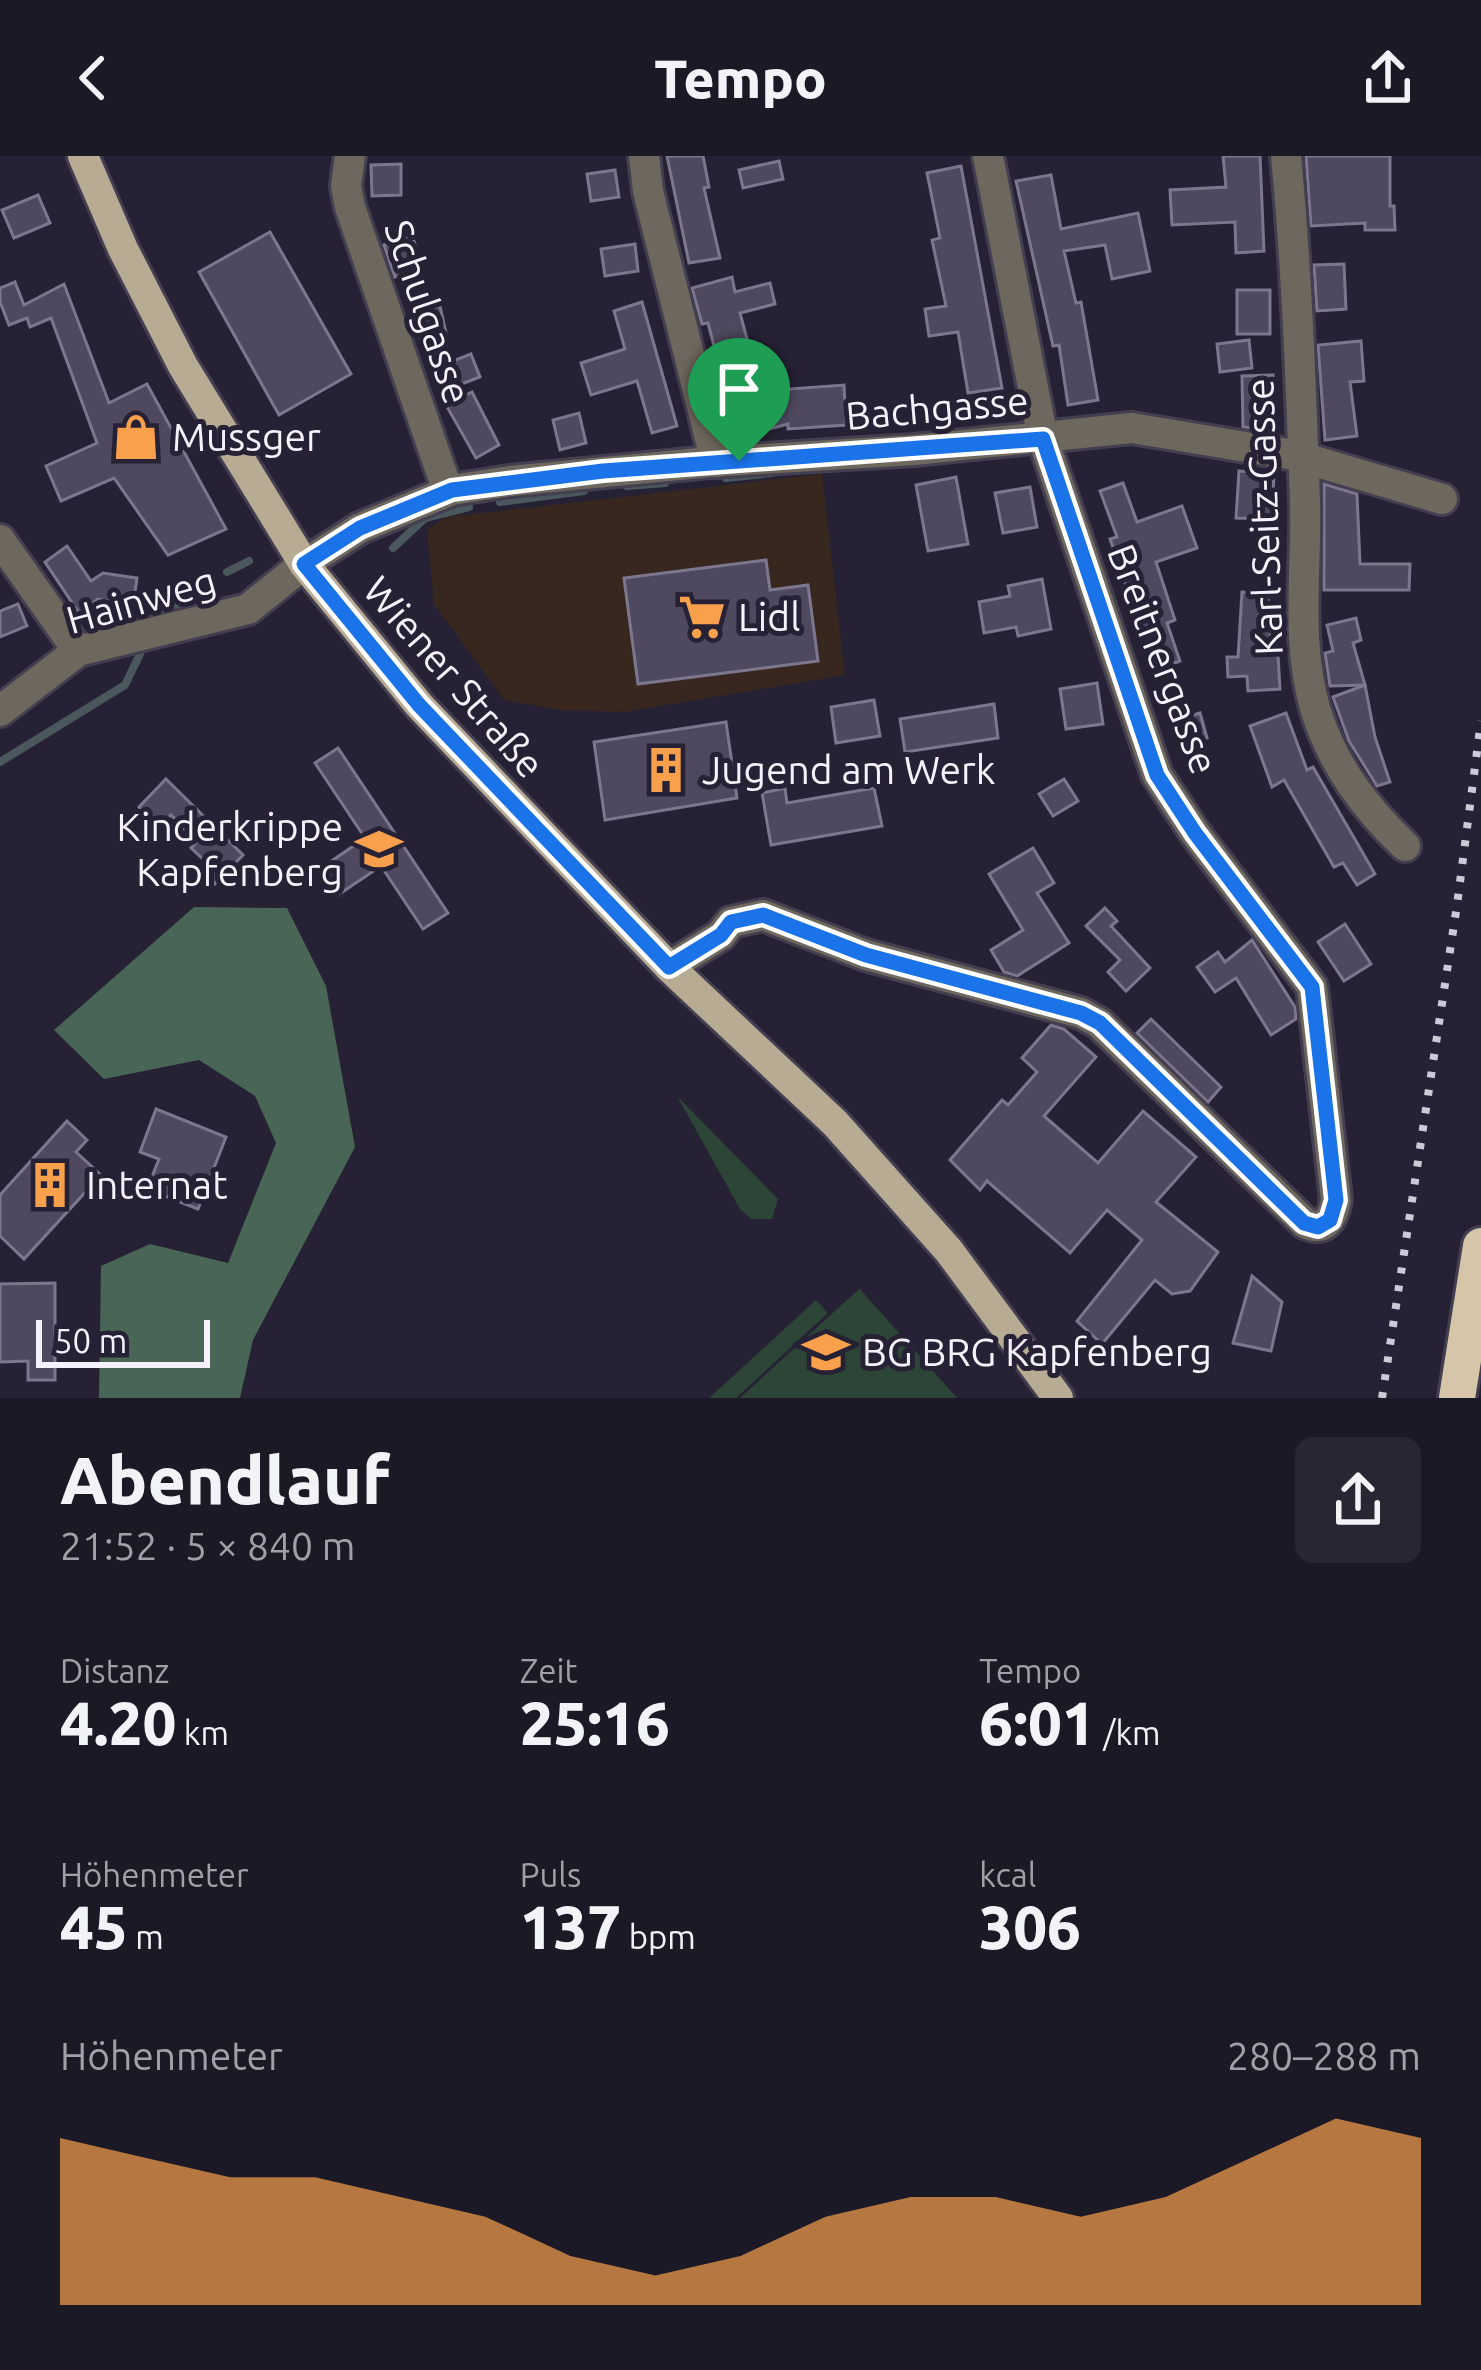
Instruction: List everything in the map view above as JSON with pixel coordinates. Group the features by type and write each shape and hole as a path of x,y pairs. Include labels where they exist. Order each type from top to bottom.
{"highway":[{"path":"1457,1398 1481,1246"}],"main road":[{"name":"Wiener Straße","path":"83,156 123,249 183,366 304,564 419,705 669,967 835,1123 949,1251 1058,1398"}],"street":[{"name":"Schulgasse","path":"350,156 346,186 350,206 444,480 452,490"},
{"path":"644,156 648,191 716,462"},
{"name":"Breitnergasse","path":"669,967 721,935 731,922 763,915 866,955 1081,1013 1100,1023 1304,1223 1327,1224 1336,1200 1312,987 1157,775 1043,439 988,156"},
{"name":"Karl-Seitz-Gasse","path":"1286,156 1305,503 1302,629 1316,710 1345,778 1405,846"},
{"name":"Bachgasse","path":"304,564 360,528 452,490 580,473 1043,439 1132,428 1301,458 1442,499"},
{"path":"0,540 12,582 78,651"},
{"name":"Hainweg","path":"0,711 78,651 248,609 304,564"}],"shaded area":[{"path":"822,474 845,675 624,712 560,710 504,700 434,604 427,530 446,517"}],"green space":[{"path":"194,907 287,908 326,986 355,1147 253,1340 240,1398 99,1398 101,1266 150,1244 228,1263 276,1143 255,1096 199,1060 104,1079 54,1030"},
{"path":"677,1096 778,1199 772,1219 751,1219 740,1209"},
{"name":"BG BRG Kapfenberg","path":"859,1289 957,1398 740,1398"},
{"path":"816,1300 828,1313 736,1398 709,1398"}],"building":[{"path":"667,156 703,156 709,187 704,188 720,258 689,263"},
{"path":"1223,156 1260,156 1264,251 1236,253 1235,222 1172,225 1170,190 1226,187"},
{"path":"1306,156 1390,156 1395,230 1365,230 1365,223 1311,226"},
{"path":"779,161 783,179 743,188 739,170"},
{"path":"401,164 401,195 372,196 371,165"},
{"path":"961,166 1002,388 968,393 958,332 929,336 925,309 946,306 932,240 940,238 927,173"},
{"path":"615,170 619,197 591,201 587,174"},
{"path":"1051,175 1061,229 1138,213 1150,271 1112,279 1105,245 1064,251 1076,303 1081,302 1098,400 1068,405 1059,345 1053,346 1016,181"},
{"path":"38,195 50,223 14,238 2,210"},
{"path":"270,232 351,374 279,415 199,272"},
{"path":"412,235 422,267 395,277 384,245"},
{"path":"635,244 638,271 605,276 601,249"},
{"path":"1344,264 1346,309 1317,311 1314,265"},
{"path":"732,277 735,292 770,283 775,304 740,313 761,391 844,385 846,425 788,429 788,424 738,437 708,323 702,324 692,288"},
{"path":"15,282 24,305 64,284 109,403 147,384 226,529 168,555 114,478 61,501 46,466 97,443 51,318 30,327 27,318 9,325 0,288"},
{"path":"1237,290 1270,290 1270,334 1237,334"},
{"path":"642,302 677,426 652,433 637,381 591,395 581,363 625,349 614,311"},
{"path":"440,306 446,333 420,339 413,312"},
{"path":"1249,340 1252,368 1220,372 1217,344"},
{"path":"1361,341 1364,381 1350,382 1357,436 1325,440 1318,345"},
{"path":"471,354 480,377 454,387 445,364"},
{"path":"1273,375 1274,430 1243,427 1242,376"},
{"path":"472,392 499,445 476,458 446,405"},
{"path":"579,413 586,443 560,450 553,420"},
{"path":"1239,471 1274,473 1272,519 1236,518"},
{"path":"956,477 968,544 928,551 916,485"},
{"path":"1123,483 1137,522 1182,506 1197,548 1156,562 1175,620 1167,623 1180,661 1155,670 1110,539 1117,537 1100,491"},
{"path":"1324,484 1357,494 1360,564 1410,564 1409,590 1324,590"},
{"path":"1030,487 1037,527 1003,533 995,493"},
{"path":"67,546 91,581 103,573 137,578 133,606 98,599 79,613 45,562"},
{"path":"766,560 770,590 808,585 818,661 638,684 624,578"},
{"path":"1042,579 1051,629 1018,636 1016,627 984,633 979,602 1010,596 1008,586"},
{"path":"1242,592 1268,593 1268,602 1273,603 1269,655 1278,655 1280,689 1248,691 1247,676 1228,677 1227,657 1238,657"},
{"path":"18,604 27,626 0,637 0,611"},
{"path":"1356,618 1361,640 1353,643 1365,685 1330,686 1325,653 1333,651 1327,625"},
{"path":"1097,683 1103,724 1066,729 1060,689"},
{"path":"1365,685 1390,782 1377,786 1349,741 1333,697"},
{"path":"874,700 880,736 836,743 831,707"},
{"path":"994,704 998,738 905,752 900,719"},
{"path":"1200,713 1207,738 1181,746 1174,721"},
{"path":"1286,713 1307,770 1313,767 1375,874 1357,885 1343,863 1334,867 1284,780 1272,787 1250,726"},
{"name":"Jugend am Werk","path":"726,722 737,798 605,820 594,742"},
{"path":"338,748 448,913 423,929 381,866 338,895 320,869 365,838 315,763"},
{"path":"166,779 243,855 215,884 199,869 206,862 191,848 197,842 171,815 159,827 139,807"},
{"path":"1064,779 1078,801 1053,816 1039,794"},
{"path":"785,788 787,803 874,788 882,826 771,845 762,793"},
{"path":"1033,848 1054,883 1037,893 1069,943 1017,976 1004,972 991,950 1023,930 989,874"},
{"path":"1105,908 1117,921 1111,926 1150,968 1126,991 1108,972 1120,960 1086,926"},
{"path":"1345,924 1371,964 1344,981 1318,942"},
{"path":"1252,940 1295,1007 1296,1019 1271,1035 1236,978 1215,992 1197,967 1218,952 1225,962"},
{"path":"1151,1019 1221,1087 1208,1102 1137,1033"},
{"path":"1051,1025 1064,1029 1096,1057 1044,1116 1098,1163 1143,1111 1196,1157 1156,1202 1218,1252 1190,1291 1172,1294 1155,1280 1102,1344 1077,1321 1142,1240 1107,1210 1070,1253 987,1181 980,1190 950,1160 1002,1100 1008,1105 1037,1072 1022,1058"},
{"path":"156,1109 226,1137 198,1209 147,1189 159,1159 140,1152"},
{"name":"Internat","path":"67,1121 87,1140 76,1152 101,1175 24,1259 0,1236 0,1195"},
{"path":"1252,1276 1282,1302 1271,1351 1233,1343"},
{"path":"55,1283 55,1380 28,1380 28,1361 0,1362 0,1284"}],"waterway":[{"path":"726,478 772,473"},
{"path":"627,486 665,483"},
{"path":"500,502 584,491"},
{"path":"393,548 425,518 469,507"},
{"path":"227,572 249,561"},
{"path":"166,612 199,590"},
{"path":"0,762 125,685 140,654"}],"railway":[{"path":"1382,1398 1481,721"}],"place":[{"name":"Mussger","path":"136,437"},
{"name":"Lidl","path":"702,617"},
{"name":"Jugend am Werk","path":"666,770"},
{"name":"Kinderkrippe Kapfenberg","path":"379,849"},
{"name":"Internat","path":"50,1185"},
{"name":"BG BRG Kapfenberg","path":"826,1352"}],"route":[{"path":"1043,439 1157,775 1312,987 1336,1200 1327,1224 1304,1223 1100,1023 1066,1007 866,955 763,915 731,922 721,935 669,967 419,705 304,564 360,528 452,490 603,471 739,461 1043,439"}]}
